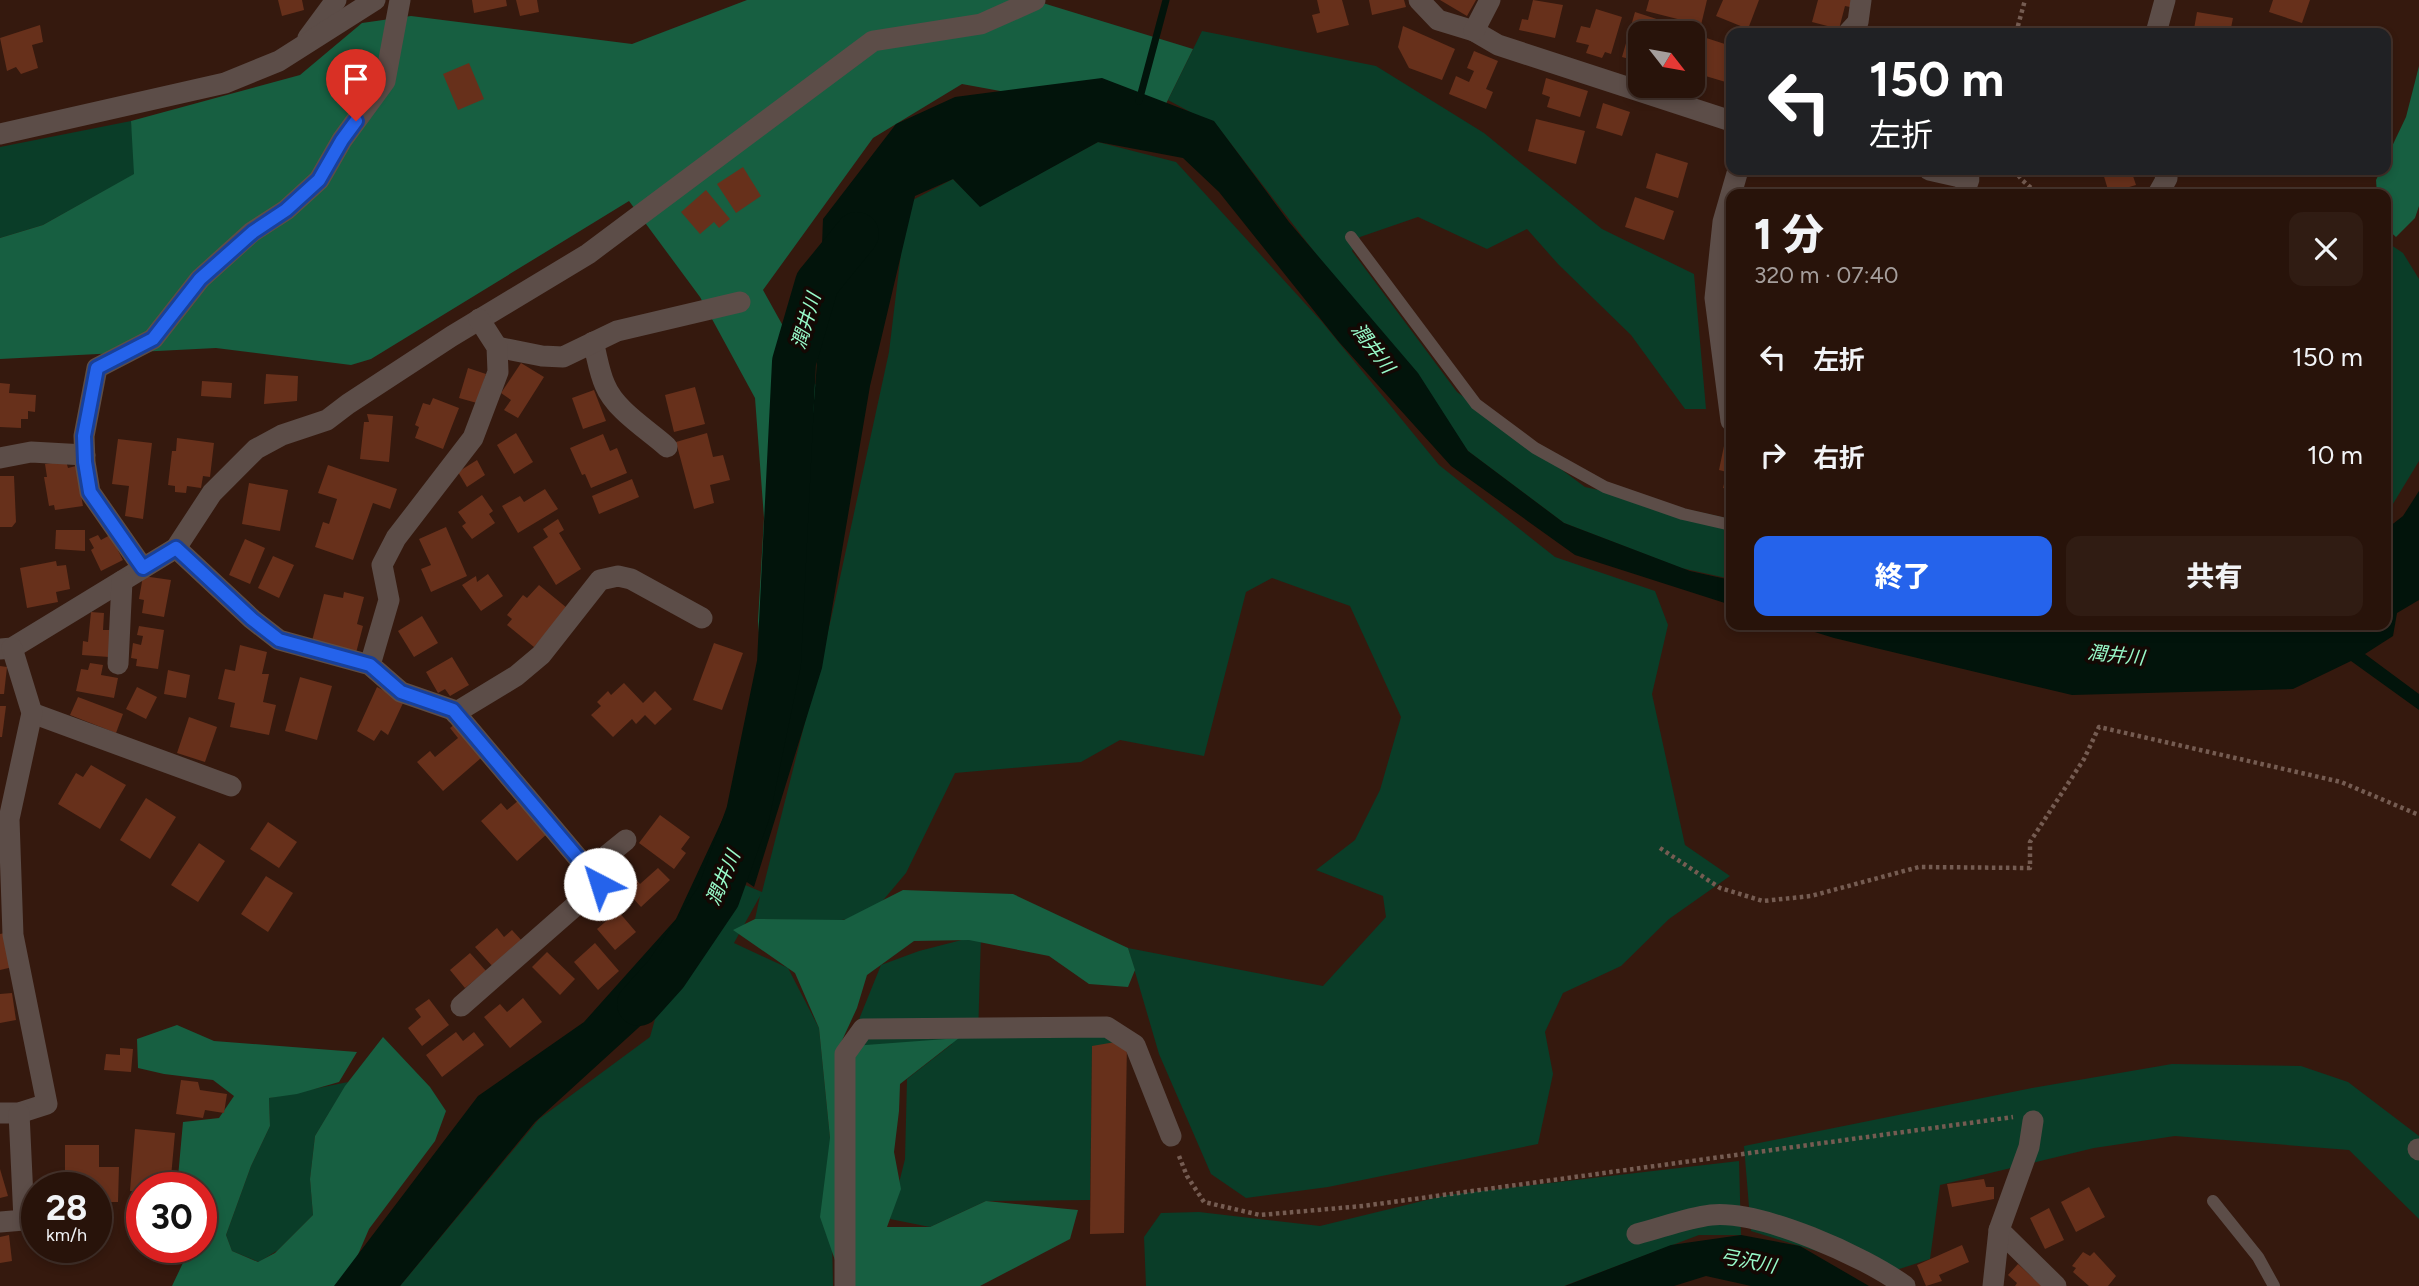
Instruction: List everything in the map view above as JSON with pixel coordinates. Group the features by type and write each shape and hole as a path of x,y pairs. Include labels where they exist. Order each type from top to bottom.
{"street":[{"path":"302,47 336,0"},
{"path":"0,134 225,83 279,61 375,0"},
{"path":"143,568 90,492 84,436 97,368 153,339 200,279 253,232 286,210 319,180 342,140 385,82 400,0"},
{"path":"0,1222 24,1220 9,1113 47,1104 13,936 9,819 32,713 6,648 176,548 212,493 256,449 282,435 327,420 479,319 588,254 873,41 981,24 1035,0"},
{"path":"1419,0 1438,20 1474,31 1498,45 1726,119"},
{"path":"1474,31 1490,0"},
{"path":"1853,28 1858,22 1861,0"},
{"path":"2157,28 2165,0"},
{"path":"1951,175 1969,179 1966,189"},
{"path":"1726,212 1723,222 1726,345"},
{"path":"496,347 542,356 563,357 617,331 740,302"},
{"path":"370,665 389,600 382,565 396,538 473,438 498,372 496,347 479,319"},
{"path":"593,342 605,387 623,411 645,426 667,447"},
{"path":"0,458 31,452 85,455"},
{"path":"176,548 252,619 279,640 370,665 401,692 453,710 600,884 461,1006"},
{"path":"455,713 516,677 541,655 600,580 618,576 631,579 702,618"},
{"path":"118,664 122,581"},
{"path":"32,713 231,786"},
{"path":"589,870 626,840"},
{"path":"845,1286 845,1054 863,1029 1107,1027 1135,1045 1171,1136"},
{"path":"1993,1286 1999,1230 2029,1147 2033,1121"},
{"path":"1637,1234 1710,1215 1745,1216 1846,1253 1887,1273 1905,1286"},
{"path":"1999,1230 2056,1286"}],"lane":[{"path":"1351,237 1476,404 1535,449 1605,486 1683,514 1726,524"},
{"path":"2213,1201 2258,1258 2274,1286"}],"path":[{"path":"2018,28 2025,0"},
{"path":"2018,175 2032,189"},
{"path":"1660,848 1720,888 1763,901 1811,896 1919,867 2030,868 2030,842 2084,759 2099,727 2341,782 2419,815"},
{"path":"1171,1136 1187,1176 1203,1202 1260,1215 1363,1206 2025,1116 2033,1121"}],"green space":[{"path":"747,0 1033,0 1193,49 1158,120 962,84 873,138 763,290 823,398 812,648 763,682 758,621 764,518 755,398 700,297 629,201 371,359 351,365 216,348 0,359 0,238 43,225 134,174 131,121 300,75 362,23 411,16 632,44"},
{"path":"1202,31 1376,66 1484,133 1602,229 1694,274 1706,409 1685,409 1631,335 1558,264 1527,229 1487,249 1418,217 1360,237 1352,251 1457,392 1585,487 1726,518 1726,578 1681,568 1564,523 1468,451 1218,127 1168,100"},
{"path":"2419,66 2419,206 2415,218 2396,237 2391,232 2391,189 2377,189 2376,180 2378,175 2391,175 2391,148 2406,117"},
{"path":"131,121 137,173 43,225 0,238 0,147"},
{"path":"1098,142 1176,162 1322,322 1439,465 1555,557 1655,591 1668,625 1652,694 1685,845 1730,876 1669,919 1621,966 1563,993 1545,1032 1553,1074 1538,1144 1328,1187 1246,1198 1211,1174 1159,1054 1128,948 1323,986 1386,917 1383,896 1316,870 1355,840 1380,790 1401,717 1350,606 1272,578 1246,592 1204,756 1120,740 1081,762 955,773 906,873 869,917 832,921 755,919 760,896 734,943 788,968 819,1028 830,1138 833,1286 400,1286 539,1119 650,1037 665,983 726,877 762,892 831,619 889,352 907,203 953,179 980,206"},
{"path":"2391,245 2403,253 2419,279 2419,461 2391,507"},
{"path":"903,890 1013,894 1128,948 1135,970 1128,987 1089,984 1049,956 969,940 914,941 867,975 857,1008 839,1047 959,1038 900,1084 894,1152 901,1189 887,1227 930,1227 986,1201 1078,1210 1070,1239 980,1286 844,1286 820,1217 830,1138 819,1028 795,973 733,930 755,919 844,920"},
{"path":"981,935 978,1037 1047,1017 1127,1040 1092,1047 1090,1200 986,1201 930,1227 890,1219 905,1159 907,1079 952,1044 845,1054 881,965 919,951"},
{"path":"177,1025 214,1041 357,1052 339,1082 297,1094 269,1098 270,1126 251,1166 226,1235 232,1251 258,1262 275,1253 313,1215 310,1179 315,1136 345,1086 383,1037 430,1087 446,1111 435,1141 369,1229 348,1278 341,1286 172,1286 183,1263 217,1263 217,1172 178,1172 183,1122 219,1118 234,1096 213,1080 138,1068 137,1039"},
{"path":"2172,1064 2301,1066 2348,1082 2419,1136 2419,1219 2349,1150 2175,1136 2094,1148 1940,1185 1930,1259 1887,1273 1751,1231 1744,1146 2032,1088"},
{"path":"348,1082 315,1136 310,1179 313,1215 278,1250 259,1262 232,1251 226,1235 251,1166 270,1126 269,1098"},
{"path":"1739,1161 1741,1235 1699,1235 1564,1286 1146,1286 1144,1237 1161,1213 1199,1212 1320,1226 1447,1195"}],"water":[{"path":"1102,78 1214,121 1289,222 1418,373 1468,451 1564,523 1690,571 1726,579 1726,603 1575,555 1451,466 1339,342 1219,192 1183,158 1098,142 980,207 953,179 915,196 870,386 822,668 754,887 731,871 754,777 692,925 648,1019 535,1122 400,1286 334,1286 478,1096 584,1022 676,919 793,668 818,350 823,219 896,124 955,97"},
{"path":"2419,491 2419,600 2397,613 2393,636 2365,654 2419,694 2419,710 2351,661 2293,689 2072,695 1808,630 2391,630 2391,525 2403,516"},
{"name":"弓沢川","path":"1741,1235 1800,1246 1869,1286 1751,1286 1706,1276 1674,1286 1565,1286 1671,1245"}],"building":[{"path":"278,0 302,0 304,10 282,16"},
{"path":"472,0 506,0 507,6 474,13"},
{"path":"516,0 537,0 539,12 520,16"},
{"path":"1317,0 1342,0 1349,25 1317,33 1312,15 1320,13"},
{"path":"1369,0 1404,0 1406,7 1372,15"},
{"path":"1440,0 1476,0 1467,16"},
{"path":"1533,0 1563,5 1555,38 1519,30 1522,19 1528,20"},
{"path":"1649,0 1707,0 1702,21 1685,21 1646,11"},
{"path":"1723,0 1759,0 1748,28 1716,16"},
{"path":"1818,0 1851,0 1850,7 1845,6 1839,28 1812,22"},
{"path":"2273,0 2310,0 2302,23 2269,12"},
{"path":"1596,9 1622,17 1611,54 1605,52 1602,58 1586,53 1589,45 1576,42 1581,26 1590,28"},
{"path":"1635,12 1663,21 1632,21"},
{"path":"2197,12 2233,18 2231,28 2194,28"},
{"path":"40,25 43,42 32,45 38,68 21,74 16,67 7,71 0,38"},
{"path":"1403,26 1455,49 1442,80 1409,68 1398,47"},
{"path":"1628,36 1628,59 1622,57"},
{"path":"1705,38 1726,44 1726,82 1705,76"},
{"path":"1474,51 1498,61 1486,89 1493,92 1486,109 1449,94 1456,76 1469,82 1474,71 1467,68"},
{"path":"469,63 484,99 458,110 443,74"},
{"path":"1546,78 1588,91 1580,117 1547,107 1550,97 1542,94"},
{"path":"1603,103 1630,112 1622,136 1596,128"},
{"path":"1536,119 1585,131 1576,164 1528,151"},
{"path":"1656,153 1688,163 1678,198 1646,188"},
{"path":"743,167 761,196 736,213 717,184"},
{"path":"2104,175 2133,175 2136,185 2108,189"},
{"path":"706,190 730,219 719,228 714,222 700,234 681,212"},
{"path":"1635,197 1674,211 1664,240 1625,227"},
{"path":"521,363 544,377 518,418 504,410 511,400 501,393"},
{"path":"468,368 486,374 477,403 459,398"},
{"path":"266,374 298,376 297,401 264,404"},
{"path":"202,381 232,383 231,398 201,396"},
{"path":"0,383 10,384 9,393 36,395 35,412 28,411 28,419 21,419 21,428 0,427"},
{"path":"695,387 705,424 674,432 665,395"},
{"path":"594,390 606,421 583,429 572,398"},
{"path":"433,398 459,408 443,449 415,438 419,427 415,425 423,403 430,405"},
{"path":"367,414 393,416 389,462 360,459 364,422 369,422"},
{"path":"516,433 533,462 514,474 497,445"},
{"path":"707,433 713,457 723,455 730,480 710,485 714,503 694,509 676,442"},
{"path":"603,434 610,451 617,448 627,473 591,488 570,448"},
{"path":"177,438 214,443 210,477 203,476 201,488 187,486 186,493 175,492 175,486 168,485 172,451 176,451"},
{"path":"118,439 152,443 143,519 125,516 129,486 112,484"},
{"path":"1724,446 1726,446 1726,472 1719,470"},
{"path":"477,460 485,475 467,487 458,472"},
{"path":"66,461 68,468 76,466 83,506 55,510 54,505 49,506 44,477 47,477 45,464"},
{"path":"328,465 397,489 390,509 373,503 353,560 315,547 323,522 329,524 337,499 318,493"},
{"path":"0,476 14,476 16,522 12,527 0,527"},
{"path":"632,479 639,497 599,514 592,496"},
{"path":"249,483 288,490 280,531 242,524"},
{"path":"545,489 558,509 518,533 502,506 520,496 524,502"},
{"path":"482,495 493,511 489,514 495,523 472,539 462,526 466,523 458,512"},
{"path":"558,519 564,530 559,533 581,569 556,585 533,547 548,537 543,529"},
{"path":"446,527 467,576 431,592 421,569 431,565 419,539"},
{"path":"56,530 85,530 85,551 55,549"},
{"path":"98,535 101,540 110,535 123,560 101,571 89,539"},
{"path":"245,539 265,548 250,584 229,575"},
{"path":"273,556 294,565 279,598 258,588"},
{"path":"56,561 57,566 66,565 70,589 56,592 58,602 27,608 20,568"},
{"path":"488,574 503,596 481,611 462,585 476,576 477,582"},
{"path":"143,576 171,580 164,617 142,613 144,600 139,599"},
{"path":"539,585 567,608 534,647 507,625 512,619 507,615 523,595 527,598"},
{"path":"344,592 364,597 357,624 363,626 356,653 312,641 324,594 343,598"},
{"path":"91,612 104,613 103,630 111,630 109,657 82,655 83,641 88,642"},
{"path":"422,616 438,643 414,657 398,631"},
{"path":"139,626 164,630 158,669 136,666 137,659 131,658 133,643 141,645 143,636 137,635"},
{"path":"714,643 743,653 722,710 693,700"},
{"path":"240,645 267,652 262,674 269,674 263,702 276,705 269,735 230,727 235,703 218,699 225,669 235,671"},
{"path":"452,657 469,685 450,696 445,689 438,693 426,672"},
{"path":"90,663 103,665 101,675 118,678 114,698 76,691 81,669 88,670"},
{"path":"0,666 7,667 4,694 0,694"},
{"path":"168,670 190,675 186,698 164,694"},
{"path":"300,677 332,686 317,740 285,731"},
{"path":"624,683 643,703 655,691 672,709 655,725 645,715 636,724 632,719 613,737 591,715 601,706 597,702 608,691 611,695"},
{"path":"137,687 157,697 146,719 126,709"},
{"path":"377,687 404,701 388,735 381,730 374,741 357,731"},
{"path":"78,697 123,714 116,733 70,715"},
{"path":"0,706 6,706 2,737 0,737"},
{"path":"189,717 217,727 205,762 177,753"},
{"path":"455,724 481,758 443,791 417,762 430,751 435,757 458,738 450,728"},
{"path":"91,765 126,785 100,829 58,804 76,773 83,777"},
{"path":"146,798 176,817 150,859 120,840"},
{"path":"519,800 548,833 517,861 481,821 501,803 507,810"},
{"path":"660,815 690,837 681,849 686,853 674,869 639,843"},
{"path":"268,822 297,842 279,868 250,849"},
{"path":"199,843 225,861 198,902 171,885"},
{"path":"658,868 670,880 641,907 621,885 632,875 640,884"},
{"path":"266,876 293,893 268,932 241,914"},
{"path":"618,911 636,932 615,950 597,929"},
{"path":"497,928 504,937 512,930 523,942 494,968 475,947"},
{"path":"5,933 13,967 0,970 0,934"},
{"path":"595,943 619,971 598,990 574,962"},
{"path":"547,952 575,979 560,995 532,967"},
{"path":"470,953 486,971 465,988 450,970"},
{"path":"12,993 16,1020 0,1023 0,994"},
{"path":"523,998 542,1022 510,1048 484,1017 500,1004 507,1012"},
{"path":"429,999 449,1025 422,1046 408,1028 421,1017 415,1009"},
{"path":"456,1032 463,1041 474,1032 484,1045 442,1077 426,1055"},
{"path":"1127,1040 1124,1233 1090,1234 1092,1046"},
{"path":"120,1048 133,1049 131,1072 104,1070 106,1054 120,1055"},
{"path":"181,1080 198,1082 200,1090 227,1094 224,1113 205,1110 203,1118 176,1114"},
{"path":"135,1129 175,1133 171,1172 132,1172"},
{"path":"65,1145 99,1145 99,1167 119,1167 118,1202 112,1202 112,1172 65,1172"},
{"path":"0,1169 8,1196 0,1198"},
{"path":"1984,1179 1986,1187 1994,1187 1994,1199 1952,1207 1947,1184"},
{"path":"2089,1187 2105,1217 2076,1232 2061,1202"},
{"path":"2049,1208 2064,1240 2045,1249 2030,1218"},
{"path":"9,1235 12,1261 0,1263 0,1237"},
{"path":"1962,1245 1969,1262 1939,1275 1942,1281 1926,1286 1917,1265"},
{"path":"2083,1252 2090,1256 2094,1252 2116,1276 2108,1286 2089,1286 2073,1272 2076,1268 2072,1266"},
{"path":"2018,1264 2042,1286 2015,1286 2017,1283 2008,1275"}],"waterway":[{"path":"1139,101 1166,0"},
{"name":"潤井川","path":"639,1004 666,974 718,897 748,813 779,663 794,362 817,283 857,234"}],"route":[{"path":"356,121 319,180 286,210 253,232 200,279 153,339 97,368 84,436 90,492 143,568 176,548 252,619 279,640 370,665 401,692 453,710 600,884"}]}
